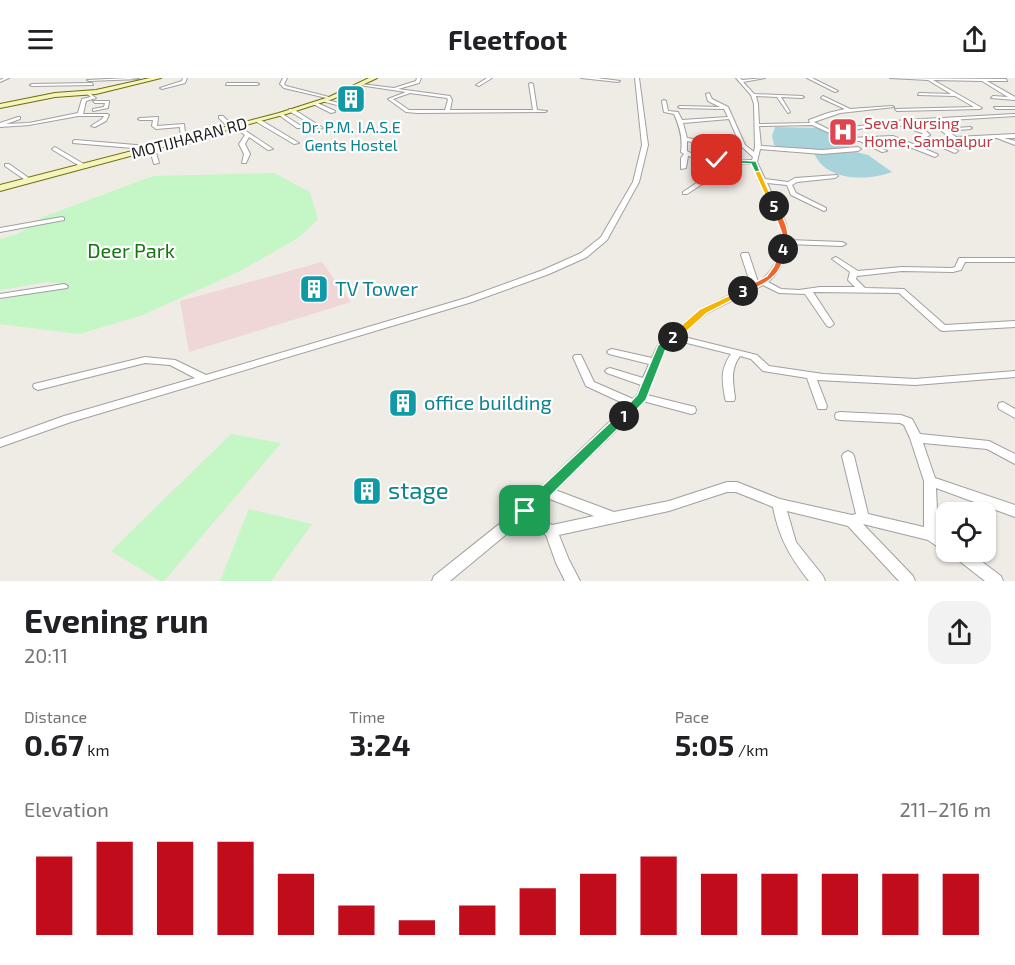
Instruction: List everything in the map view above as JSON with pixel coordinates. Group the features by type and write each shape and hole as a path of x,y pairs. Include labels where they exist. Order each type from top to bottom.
{"main road":[{"path":"0,106 55,95 88,93 136,80 158,78"},
{"name":"MOTIJHARAN RD","path":"0,188 280,114 328,99 373,78"}],"street":[{"path":"0,81 7,78"},
{"path":"37,78 52,78"},
{"path":"162,88 184,82 185,78"},
{"path":"227,84 257,85 260,78"},
{"path":"285,78 282,84 285,87 344,106"},
{"path":"394,89 417,82 419,78"},
{"path":"478,85 490,78"},
{"path":"583,78 618,81"},
{"path":"0,443 68,419 470,300 546,272 584,255 604,238 636,182 645,145 637,78"},
{"path":"439,581 545,492 638,400 661,347 704,311 759,284 770,277 778,267 784,242 783,224 761,180 756,155 757,125 753,95 744,79 763,78"},
{"path":"809,78 836,91"},
{"path":"892,78 1006,80"},
{"path":"979,79 1015,99"},
{"path":"55,95 92,81 136,80"},
{"path":"929,80 997,116"},
{"path":"952,80 960,85 994,87"},
{"path":"43,90 61,84"},
{"path":"32,85 80,84"},
{"path":"531,84 536,111"},
{"path":"914,84 937,84"},
{"path":"361,85 448,97 450,100 447,112"},
{"path":"88,93 94,100"},
{"path":"408,93 390,99 413,112 545,111"},
{"path":"708,94 710,100 726,108 743,146"},
{"path":"919,94 956,95"},
{"path":"753,95 802,97"},
{"path":"778,96 788,112"},
{"path":"823,97 851,111"},
{"path":"993,97 1015,99"},
{"path":"0,125 29,124 68,118 80,112 84,100 107,101 104,120 93,126"},
{"path":"664,101 666,112 676,113 680,122 685,139 684,152 687,154 717,160 756,155 858,149"},
{"path":"315,103 333,112"},
{"path":"680,107 726,108"},
{"path":"813,124 811,121 816,118 851,111 892,107"},
{"path":"897,110 980,108"},
{"path":"996,108 1015,108"},
{"path":"291,110 321,128"},
{"path":"80,112 82,116 106,112"},
{"path":"280,114 299,127"},
{"path":"831,132 893,122 1015,115"},
{"path":"221,117 233,127 270,149"},
{"path":"0,125 18,118"},
{"path":"140,119 156,118 154,126 156,128 182,125 183,140"},
{"path":"680,122 730,118"},
{"path":"257,120 296,143"},
{"path":"926,120 945,130 955,139 1015,136"},
{"path":"893,122 924,132 927,135 920,136 955,151"},
{"path":"757,125 813,124 849,140 893,138 935,155"},
{"path":"945,130 970,128"},
{"path":"244,162 247,154 242,144 247,136"},
{"path":"997,137 1008,143 1015,143"},
{"path":"685,139 743,146 756,155"},
{"path":"862,140 884,151"},
{"path":"75,142 123,144 152,149 156,163"},
{"path":"55,149 85,166"},
{"path":"683,168 687,154"},
{"path":"685,193 713,175 717,160"},
{"path":"8,165 30,181"},
{"path":"761,180 789,184 795,180 836,176"},
{"path":"789,184 793,194 824,209"},
{"path":"0,230 62,219"},
{"path":"784,242 842,244"},
{"path":"745,255 759,284 779,291 901,291 943,328 1015,324"},
{"path":"836,259 854,271 852,280 863,290"},
{"path":"854,274 902,269 953,270 958,268 962,260 1015,260"},
{"path":"0,296 64,286"},
{"path":"807,290 831,324"},
{"path":"674,337 754,357 766,369 811,376 915,382 1015,374"},
{"path":"612,352 654,362"},
{"path":"730,398 726,372 728,364 738,352"},
{"path":"578,357 590,384 638,400 691,410"},
{"path":"38,386 145,360 172,362 204,378"},
{"path":"610,371 647,383"},
{"path":"811,376 822,405"},
{"path":"1003,406 1015,414"},
{"path":"840,417 901,419 908,422 916,438 930,481 931,535"},
{"path":"916,438 989,445 1015,459"},
{"path":"848,456 857,520 908,581"},
{"path":"930,481 1015,512"},
{"path":"550,531 669,506 728,487 779,504 931,535 936,538"},
{"path":"545,492 612,518"},
{"path":"779,504 785,535 794,553 818,581"},
{"path":"519,514 550,531 573,581"},
{"path":"971,562 996,581"}],"shaded area":[{"path":"322,262 351,302 189,352 180,301"}],"green space":[{"name":"Deer Park","path":"274,173 310,192 318,219 298,238 238,272 140,316 79,334 0,324 0,300 73,285 47,282 0,290 0,239 18,234 43,217 153,176"},
{"path":"231,434 281,443 164,581 160,581 111,551"},
{"path":"249,509 312,524 271,581 220,581"}],"water":[{"path":"775,127 820,128 851,148 828,150 778,147 774,145 772,136"},
{"path":"856,152 868,155 892,172 871,177 848,177 828,169 820,163 814,153"}],"place":[{"name":"Dr. P.M. I.A.S.E Gents Hostel","path":"351,99"},
{"name":"Seva Nursing Home, Sambalpur","path":"843,132"},
{"name":"TV Tower","path":"314,289"},
{"name":"office building","path":"403,403"},
{"name":"stage","path":"367,491"}],"route":[{"path":"525,511 642,397 661,347 704,311 763,282 778,267 785,234 783,224 754,162 717,160"}]}
